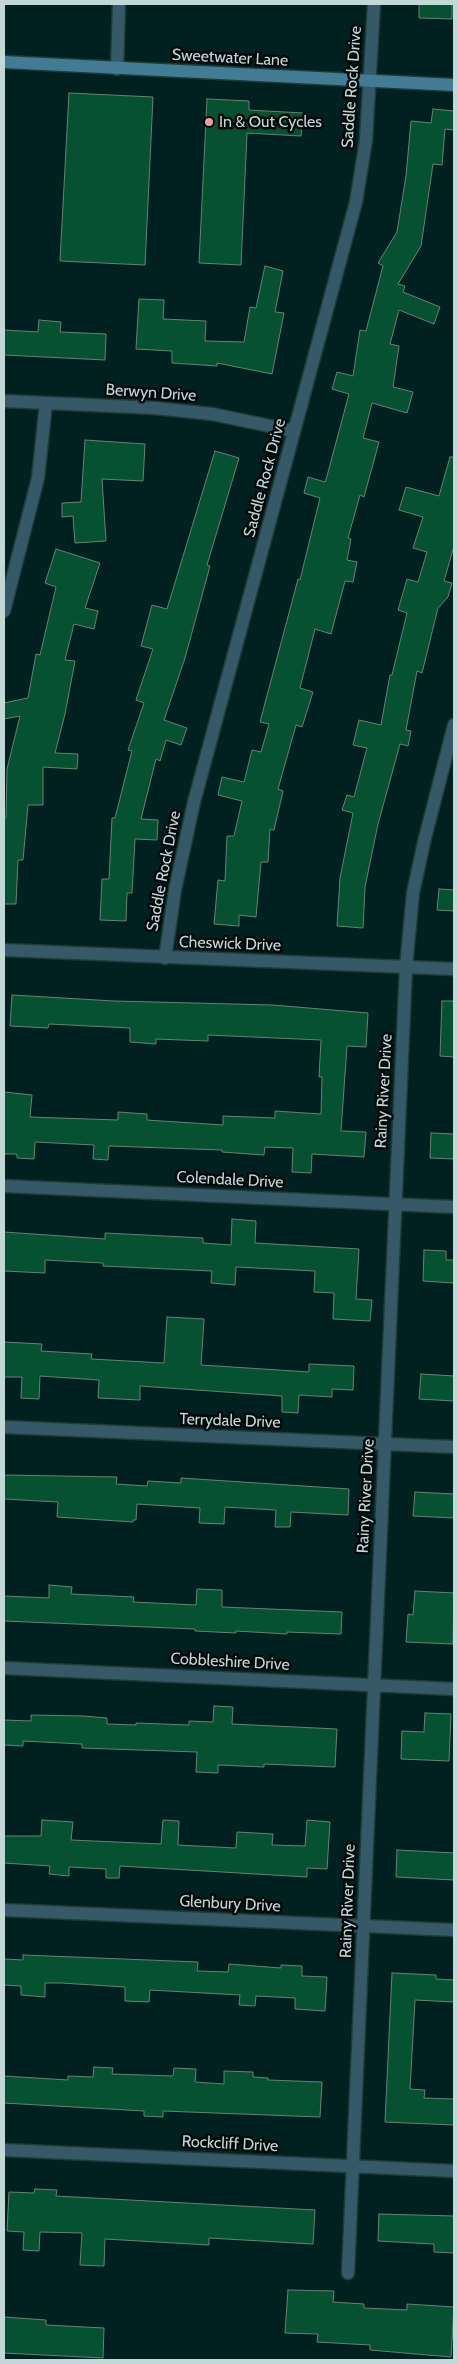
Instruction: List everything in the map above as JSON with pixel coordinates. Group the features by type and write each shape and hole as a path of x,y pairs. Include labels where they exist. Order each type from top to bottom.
{"street":[{"path":"117,69 119,4"},
{"name":"Saddle Rock Drive","path":"165,958 175,890 194,802 356,202 366,140 371,81 374,4"},
{"name":"Sweetwater Lane","path":"4,62 454,85"},
{"name":"Berwyn Drive","path":"4,401 156,408 212,414 294,431"},
{"path":"4,611 38,478 46,403"},
{"name":"Rainy River Drive","path":"348,2274 406,967 413,893 426,833 454,725"},
{"name":"Cheswick Drive","path":"4,950 454,969"},
{"name":"Colendale Drive","path":"4,1186 454,1207"},
{"name":"Terrydale Drive","path":"4,1427 454,1447"},
{"name":"Cobbleshire Drive","path":"4,1668 454,1689"},
{"name":"Glenbury Drive","path":"4,1910 454,1930"},
{"name":"Rockcliff Drive","path":"4,2150 454,2171"}],"building":[{"path":"419,4 452,4 452,19 419,18"},
{"path":"69,93 153,97 145,265 60,261"},
{"path":"207,99 249,101 249,110 303,113 301,136 247,133 241,265 199,263"},
{"path":"433,109 454,111 454,130 445,129 442,165 433,164 421,246 398,284 405,286 403,292 440,307 434,324 399,310 390,344 399,346 393,387 413,392 407,413 372,403 363,438 379,442 364,497 360,495 348,538 351,539 347,560 357,562 353,582 345,581 331,634 315,629 300,688 313,692 302,727 296,725 278,789 283,791 274,830 270,829 268,862 261,862 256,917 239,915 239,926 214,924 218,880 225,881 227,836 234,836 242,801 218,795 222,777 244,782 252,750 261,752 269,724 260,722 298,579 300,580 320,498 304,493 308,477 325,482 349,394 332,389 337,372 353,376 360,330 366,331 383,266 378,263 397,232 406,176 411,121 431,123"},
{"path":"265,266 283,271 275,312 284,313 272,374 217,363 217,366 172,363 172,351 136,349 139,299 164,300 163,319 206,321 205,341 244,342 250,307 256,308"},
{"path":"39,320 61,322 60,332 106,334 105,360 4,355 4,330 38,332"},
{"path":"85,440 145,444 143,481 102,479 106,541 75,543 73,516 62,517 62,503 81,502"},
{"path":"215,451 239,458 207,565 210,566 185,658 164,720 187,728 181,745 166,740 160,761 156,759 141,819 158,820 157,840 135,839 132,893 127,893 126,921 100,920 102,879 109,879 112,818 115,818 132,751 128,750 144,703 136,700 153,649 141,646 152,605 167,609"},
{"path":"450,457 454,457 454,546 444,581 452,583 448,597 438,608 422,673 417,671 406,730 411,731 408,746 400,744 378,824 365,887 363,928 337,926 340,878 353,813 342,810 347,795 354,797 367,748 353,745 359,720 381,725 390,675 392,675 407,613 398,610 407,579 418,582 427,552 413,548 423,517 399,510 406,487 439,496"},
{"path":"56,549 100,563 85,608 98,611 94,629 74,624 65,660 75,661 55,753 78,754 77,769 43,767 43,805 28,805 23,860 18,860 16,904 4,904 4,818 6,818 7,769 20,716 4,719 4,703 28,698 36,654 40,655 56,587 45,583"},
{"path":"439,889 454,890 454,911 437,910"},
{"path":"12,995 114,1001 273,1005 368,1013 366,1047 347,1046 341,1131 366,1132 364,1157 312,1154 311,1173 292,1172 293,1148 265,1147 264,1155 222,1152 222,1150 109,1146 108,1160 93,1159 94,1145 35,1142 34,1159 17,1158 17,1154 4,1154 4,1092 32,1095 30,1117 118,1120 118,1112 147,1114 147,1120 223,1125 223,1116 275,1118 275,1111 321,1114 322,1077 319,1077 321,1040 208,1035 208,1041 156,1039 156,1044 130,1042 130,1028 49,1024 48,1028 10,1026"},
{"path":"442,1001 454,1001 454,1057 440,1056"},
{"path":"431,1133 454,1134 454,1159 430,1158"},
{"path":"232,1219 256,1221 255,1243 359,1249 356,1299 372,1300 370,1321 333,1319 334,1293 314,1292 315,1271 236,1267 235,1285 211,1283 212,1271 103,1266 103,1263 45,1260 45,1273 4,1271 4,1232 105,1239 105,1233 203,1238 203,1243 231,1245"},
{"path":"424,1250 446,1251 446,1260 454,1260 454,1283 423,1281"},
{"path":"167,1317 204,1319 201,1365 309,1372 309,1364 354,1366 353,1390 332,1389 332,1397 299,1395 298,1413 282,1412 282,1396 140,1386 140,1400 98,1398 99,1380 40,1376 39,1399 21,1398 22,1377 4,1377 4,1342 42,1344 41,1351 92,1354 91,1359 164,1363"},
{"path":"421,1374 454,1376 454,1401 419,1399"},
{"path":"4,1475 117,1477 116,1484 147,1486 148,1481 181,1483 181,1478 349,1489 348,1515 291,1512 290,1527 275,1527 276,1510 225,1507 224,1524 199,1523 200,1508 137,1504 136,1520 133,1520 133,1522 57,1517 58,1502 4,1499"},
{"path":"415,1492 454,1494 454,1518 413,1516"},
{"path":"49,1585 72,1587 71,1594 134,1597 133,1602 196,1605 197,1589 222,1590 222,1607 342,1612 341,1634 287,1632 287,1634 236,1631 236,1633 195,1631 195,1629 4,1621 4,1596 49,1598"},
{"path":"415,1591 454,1593 453,1644 406,1642 408,1614 413,1615"},
{"path":"214,1706 233,1707 232,1724 337,1729 335,1767 264,1764 264,1767 218,1765 218,1773 196,1772 197,1752 82,1748 82,1744 23,1741 23,1746 4,1745 4,1720 31,1721 31,1715 83,1716 107,1718 107,1724 189,1725 189,1721 213,1722"},
{"path":"425,1713 451,1714 449,1761 401,1759 402,1731 424,1732"},
{"path":"42,1820 73,1822 71,1840 161,1844 163,1820 179,1821 178,1845 236,1848 237,1832 273,1834 272,1845 305,1846 307,1820 330,1822 327,1869 307,1868 307,1877 120,1866 119,1878 106,1878 106,1869 69,1867 69,1876 49,1874 50,1866 4,1863 4,1836 41,1836"},
{"path":"397,1850 454,1853 454,1880 396,1877"},
{"path":"23,1955 198,1962 197,1971 228,1972 229,1964 281,1968 281,1965 302,1966 302,1976 327,1977 325,2011 295,2009 295,1998 256,1996 255,2006 239,2005 240,1995 150,1990 149,2002 125,2001 125,1987 61,1983 45,1983 45,1997 21,1995 21,1986 4,1985 4,1959 23,1960"},
{"path":"392,1973 436,1975 436,1979 454,1980 454,2002 415,2000 410,2089 425,2090 424,2098 454,2099 454,2125 385,2122"},
{"path":"94,2067 113,2068 112,2074 173,2076 174,2068 196,2069 195,2082 224,2084 224,2071 253,2072 253,2077 268,2078 268,2080 322,2082 320,2117 163,2111 163,2117 144,2116 144,2111 4,2103 4,2076 68,2080 68,2076 93,2077"},
{"path":"35,2189 57,2190 56,2196 315,2210 313,2244 209,2238 209,2245 105,2239 104,2266 80,2265 82,2233 40,2232 39,2251 23,2250 24,2232 7,2231 9,2192 34,2193"},
{"path":"379,2214 454,2216 454,2253 434,2252 434,2244 378,2241"},
{"path":"288,2290 334,2291 333,2302 364,2304 364,2308 407,2310 407,2304 454,2307 451,2357 370,2350 370,2345 317,2342 318,2334 285,2333"},
{"path":"4,2317 46,2320 46,2325 104,2328 103,2358 4,2353"}],"place":[{"name":"In & Out Cycles","path":"209,122"}]}
